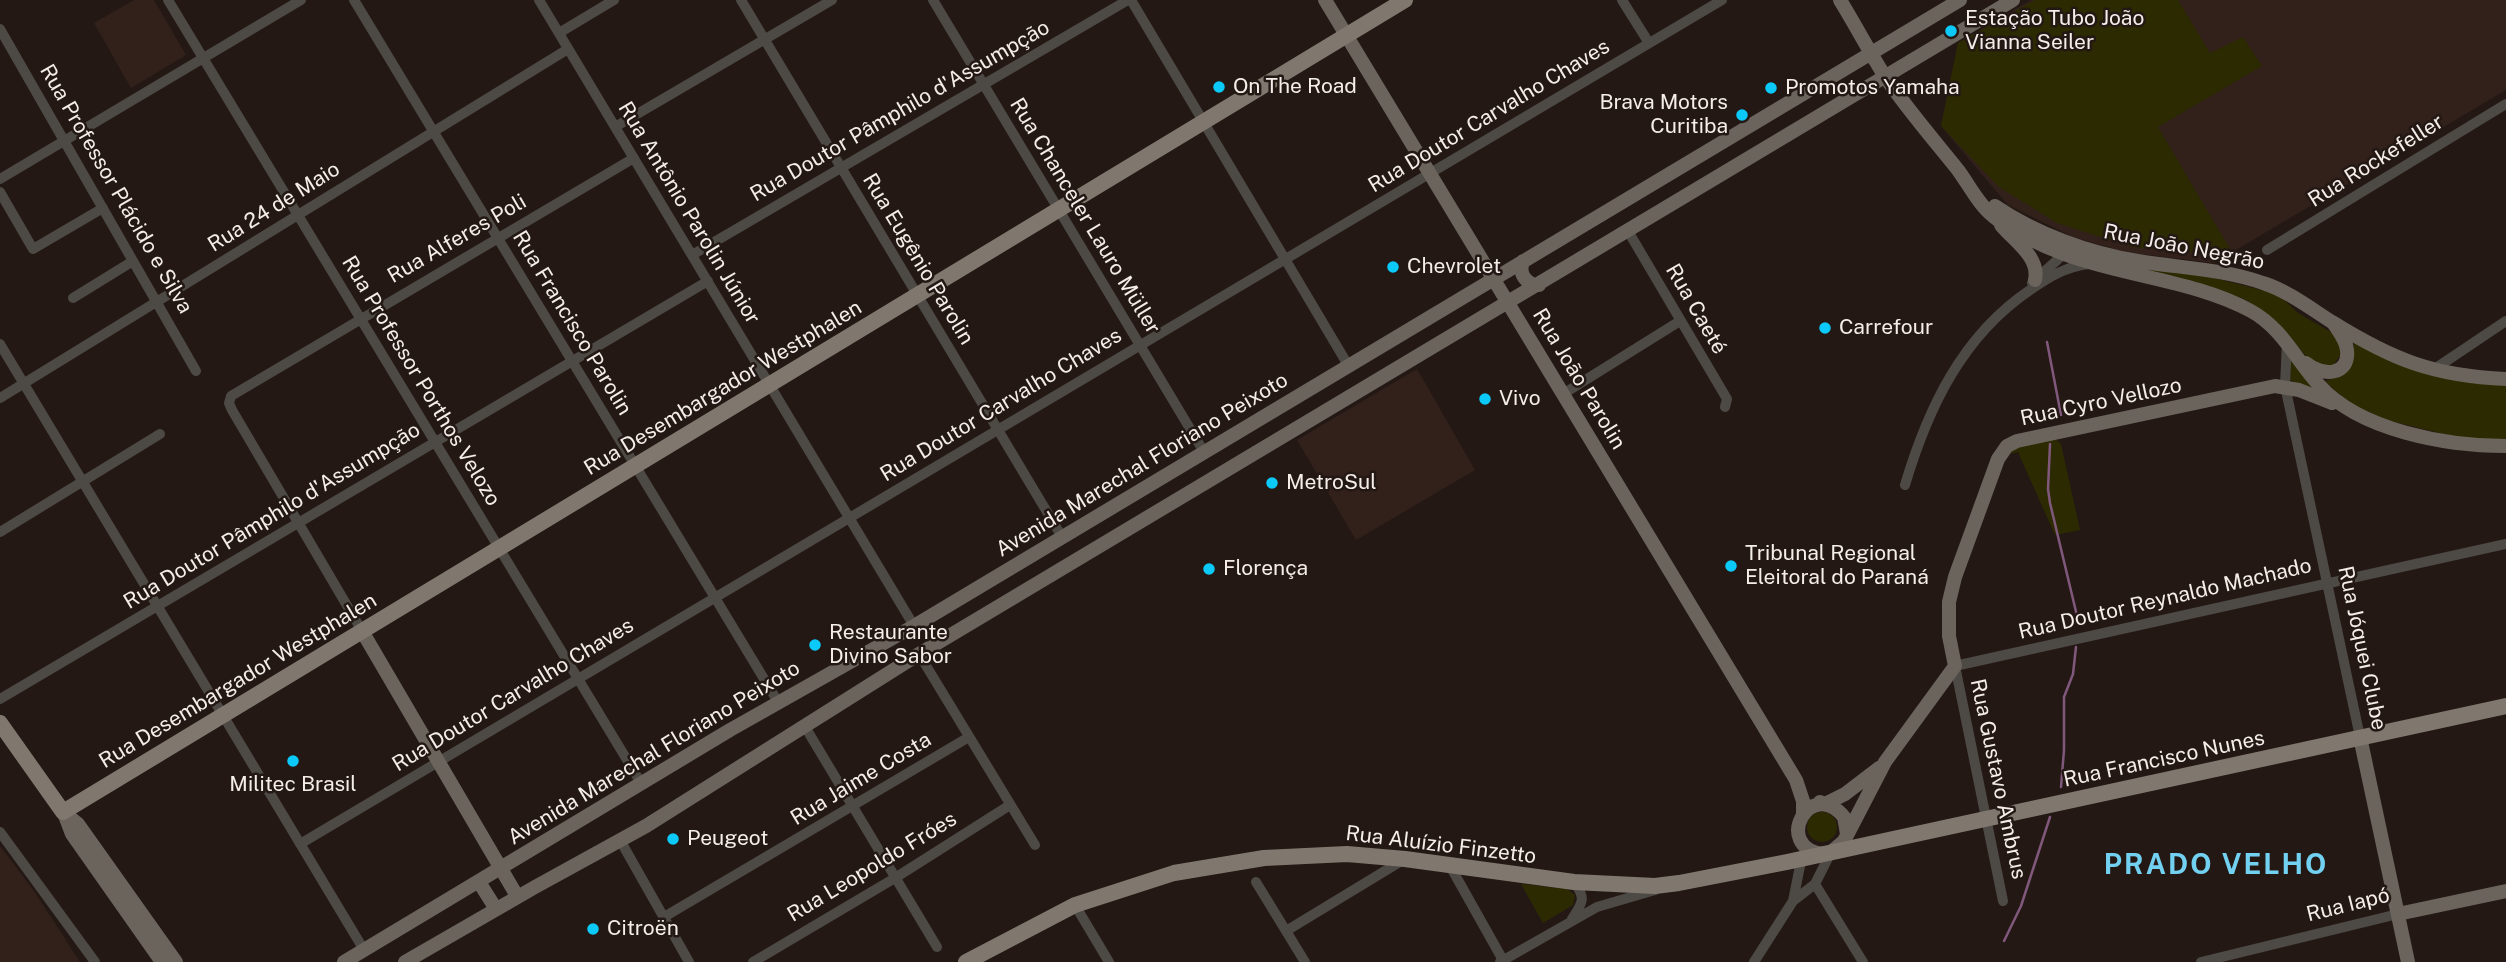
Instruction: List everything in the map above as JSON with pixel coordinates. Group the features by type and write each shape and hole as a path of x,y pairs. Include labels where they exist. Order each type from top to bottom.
{"main road":[{"name":"Rua Desembargador Westphalen","path":"63,811 1405,0"},
{"name":"Rua Francisco Nunes","path":"1679,883 1802,851 1827,853 2506,705"},
{"path":"0,723 63,811"},
{"name":"Rua Aluízio Finzetto","path":"965,962 1075,905 1174,873 1264,858 1347,854 1449,864 1574,882 1655,886 1679,883"}],"street":[{"name":"Rua Professor Porthos Velozo","path":"168,0 641,783"},
{"path":"0,179 301,0"},
{"name":"Rua Francisco Parolin","path":"354,0 778,702"},
{"name":"Rua Antônio Parolin Júnior","path":"539,0 914,626"},
{"path":"559,33 614,0"},
{"name":"Rua Eugênio Parolin","path":"741,0 1062,537"},
{"path":"615,127 832,0"},
{"name":"Rua Chanceler Lauro Müller","path":"933,0 1204,452"},
{"path":"1130,0 1348,365"},
{"name":"Rua Doutor Pâmphilo d'Assumpção","path":"692,256 1130,0"},
{"name":"Rua João Parolin","path":"1325,0 1796,780 1809,795 1825,804"},
{"path":"1622,0 1649,43"},
{"name":"Rua Doutor Carvalho Chaves","path":"300,844 1722,0"},
{"path":"1840,0 1886,76 1993,216 2031,258 2036,272 2035,280"},
{"name":"Avenida Marechal Floriano Peixoto","path":"344,962 778,702 914,626 1960,0"},
{"path":"405,962 517,896 620,840 747,764 804,725 919,654 2013,0"},
{"name":"Rua Professor Plácido e Silva","path":"0,29 196,371"},
{"name":"Rua 24 de Maio","path":"0,398 568,49"},
{"name":"Rua Rockefeller","path":"2267,250 2506,104"},
{"name":"Rua Alferes Poli","path":"298,523 232,410 229,399 236,391 634,158"},
{"path":"1969,185 2004,212 2094,264 2237,304 2271,325 2318,385 2346,408 2420,436 2456,443 2506,446"},
{"path":"0,192 33,249 103,208"},
{"path":"1993,216 2036,242 2068,249"},
{"name":"Rua Caeté","path":"1628,231 1727,400 1725,407"},
{"name":"Rua João Negrão","path":"1905,485 1918,439 1942,387 1959,359 1979,334 2068,249 2245,277 2286,293 2374,347 2403,361 2457,375 2506,379"},
{"path":"73,298 133,261"},
{"path":"1523,261 1521,273 1525,279 1538,285"},
{"name":"Rua João Negrão","path":"2021,296 2061,271 2073,266 2094,264"},
{"name":"Rua Doutor Pâmphilo d'Assumpção","path":"0,699 708,281"},
{"path":"1563,394 1681,321"},
{"path":"2290,347 2318,372 2335,371 2347,358 2345,341 2332,321"},
{"path":"2433,370 2506,321"},
{"path":"0,344 364,950"},
{"name":"Rua Jóquei Clube","path":"2290,347 2285,386 2408,962"},
{"name":"Rua Cyro Vellozo","path":"1955,666 1948,619 1955,577 1998,459 2007,446 2031,438 2275,386 2285,386 2346,408"},
{"path":"0,532 160,434"},
{"path":"298,523 517,896"},
{"name":"Rua Doutor Reynaldo Machado","path":"1955,666 2506,544"},
{"path":"919,654 1035,845"},
{"path":"1754,962 1793,901 1815,884 1827,853 1838,848 1847,834 1885,762 1955,666"},
{"name":"Rua Gustavo Ambrus","path":"1955,666 2003,901"},
{"path":"804,725 937,947"},
{"name":"Rua Jaime Costa","path":"664,917 969,737"},
{"path":"1793,901 1802,851 1798,828 1803,813 1845,794 1885,762"},
{"name":"Rua João Parolin","path":"1796,780 1803,801 1803,813"},
{"path":"1825,804 1838,810 1844,817 1847,834"},
{"name":"Rua Leopoldo Fróes","path":"753,962 895,878 1010,805"},
{"path":"63,811 72,834 162,962"},
{"path":"63,811 78,824 176,962"},
{"path":"0,832 95,962"},
{"path":"620,840 689,962"},
{"path":"1286,931 1405,859"},
{"path":"1449,864 1502,961"},
{"path":"479,882 496,909"},
{"path":"1256,882 1305,962"},
{"path":"1572,920 1582,902 1581,892 1574,882"},
{"name":"Rua Francisco Nunes","path":"1502,961 1572,920 1606,904 1679,883"},
{"path":"1815,884 1863,962"},
{"name":"Rua Iapó","path":"2202,962 2398,914 2506,891"},
{"path":"1075,905 1109,962"}],"shaded area":[{"path":"134,0 154,0 186,55 131,88 94,23"},
{"path":"2031,0 2506,0 2506,90 2214,263 2125,252 2073,237 2008,205 1941,126 1958,43"},
{"path":"2035,0 2178,0 2210,53 2243,37 2262,66 2158,127 2230,249 2217,254 2132,247 2057,223 1999,187 1941,126 1958,43"},
{"path":"2073,251 2206,276 2269,292 2334,334 2340,343 2341,355 2332,366 2313,364 2272,319 2242,298"},
{"path":"2353,341 2391,360 2426,373 2464,381 2506,384 2506,440 2456,437 2387,420 2349,403 2325,381 2338,377 2354,349"},
{"path":"2291,360 2313,389 2290,380"},
{"path":"1417,369 1475,470 1356,540 1297,440"},
{"path":"2053,437 2061,444 2080,530 2055,535 2018,452 2006,454 2009,448"},
{"path":"1822,812 1833,816 1837,827 1833,838 1822,842 1811,838 1807,827 1811,816"},
{"path":"0,846 34,891 80,962 0,962"},
{"path":"1521,884 1567,889 1575,895 1573,905 1543,923"}],"waterway":[{"path":"2047,342 2061,415"},
{"path":"2050,444 2050,503 2078,620"},
{"path":"2061,787 2064,697 2073,674 2076,647"},
{"path":"2004,941 2021,906 2050,817"}],"place":[{"name":"Estação Tubo João Vianna Seiler","path":"1951,31"},
{"name":"On The Road","path":"1219,87"},
{"name":"Promotos Yamaha","path":"1771,88"},
{"name":"Brava Motors Curitiba","path":"1742,115"},
{"name":"Chevrolet","path":"1393,267"},
{"name":"Carrefour","path":"1825,328"},
{"name":"Vivo","path":"1485,399"},
{"name":"MetroSul","path":"1272,483"},
{"name":"Tribunal Regional Eleitoral do Paraná","path":"1731,566"},
{"name":"Florença","path":"1209,569"},
{"name":"Restaurante Divino Sabor","path":"815,645"},
{"name":"Militec Brasil","path":"293,761"},
{"name":"Peugeot","path":"673,839"},
{"name":"Citroën","path":"593,929"}],"district":[{"name":"PRADO VELHO","path":"2216,865"}]}
